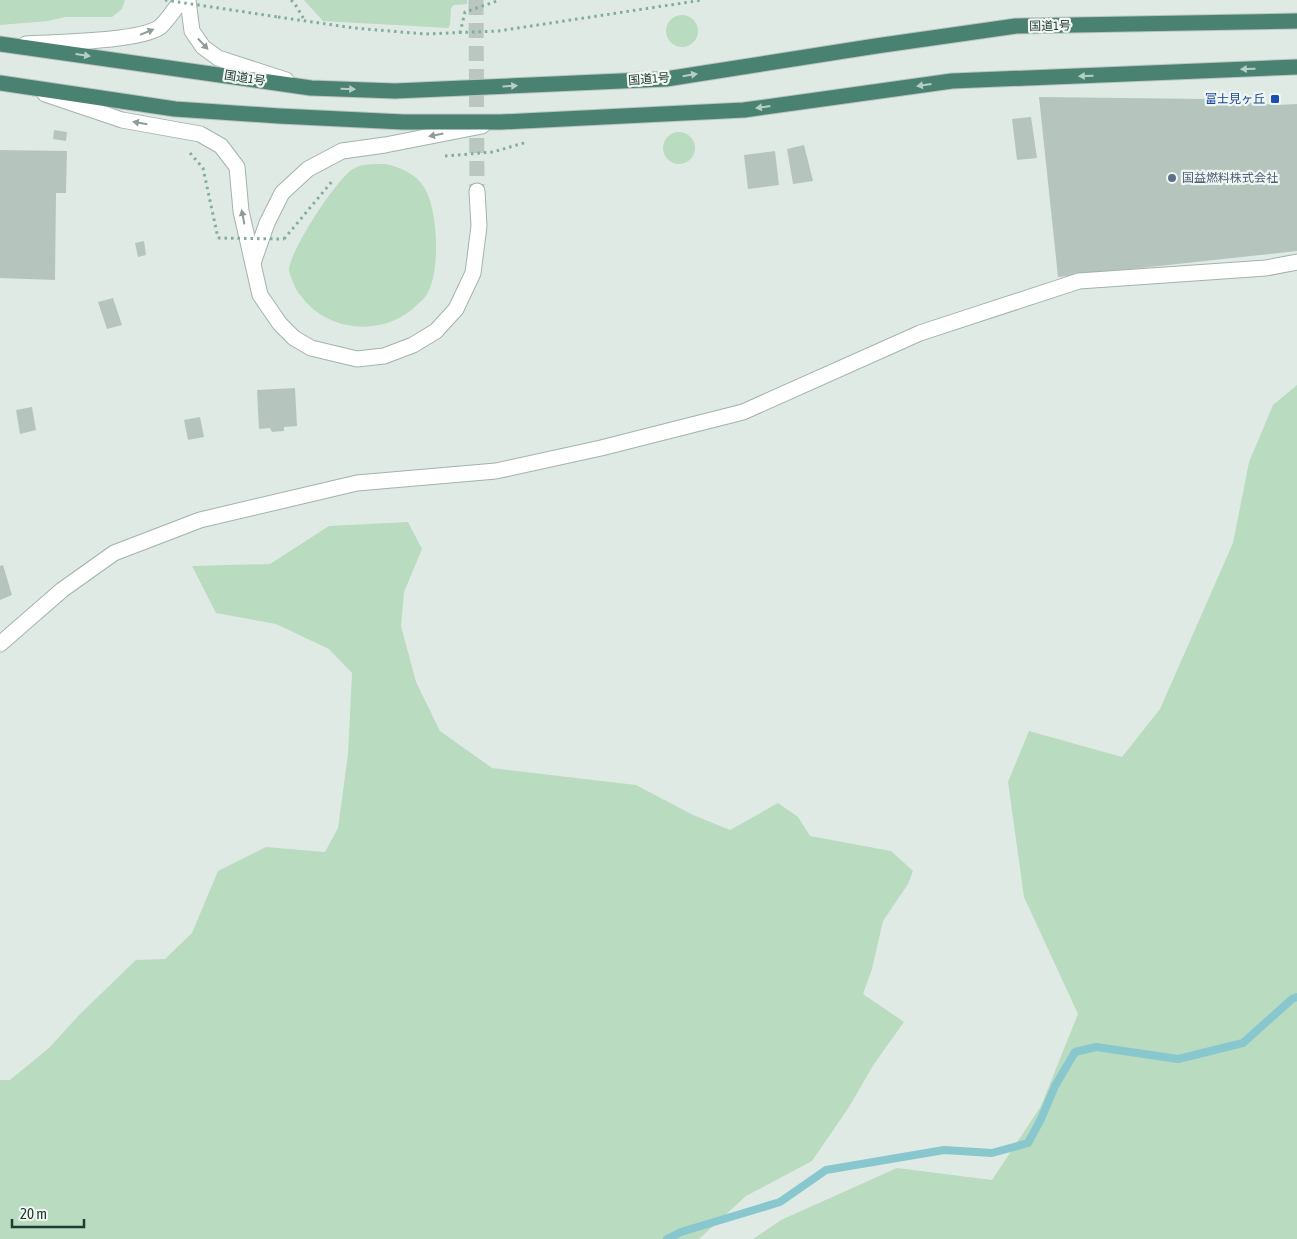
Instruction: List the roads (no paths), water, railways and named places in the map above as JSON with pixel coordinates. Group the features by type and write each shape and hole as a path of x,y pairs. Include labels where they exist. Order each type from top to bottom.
{"highway":[{"name":"国道1号","path":"6,44 311,88 395,91 666,79 1016,26 1297,21"},
{"path":"0,83 30,89 175,109 269,116 403,122 501,122 744,110 952,81 1297,67"}],"street":[{"path":"6,44 122,38 141,35 160,27 182,0"},
{"path":"188,0 192,31 203,46 218,58 311,88"},
{"path":"30,89 122,120 200,134 221,146 237,167 241,211 260,295 280,324 294,338 311,348 356,359 384,356 413,345 436,331 456,308 473,273 479,226 477,191"},
{"path":"253,264 267,223 282,193 308,169 342,151 385,145 501,122"},
{"path":"0,644 62,590 114,554 200,520 357,483 496,471 601,448 742,412 920,333 1079,281 1266,268 1297,262"}],"waterway":[{"path":"667,1239 681,1232 780,1202 826,1170 944,1150 992,1153 1028,1143 1055,1086 1075,1052 1096,1047 1178,1059 1243,1043 1292,999 1297,997"}],"tunnel":[{"path":"476,0 477,191"}],"place":[{"name":"富士見ヶ丘","path":"1275,99"},
{"name":"国益燃料株式会社","path":"1172,178"}]}
